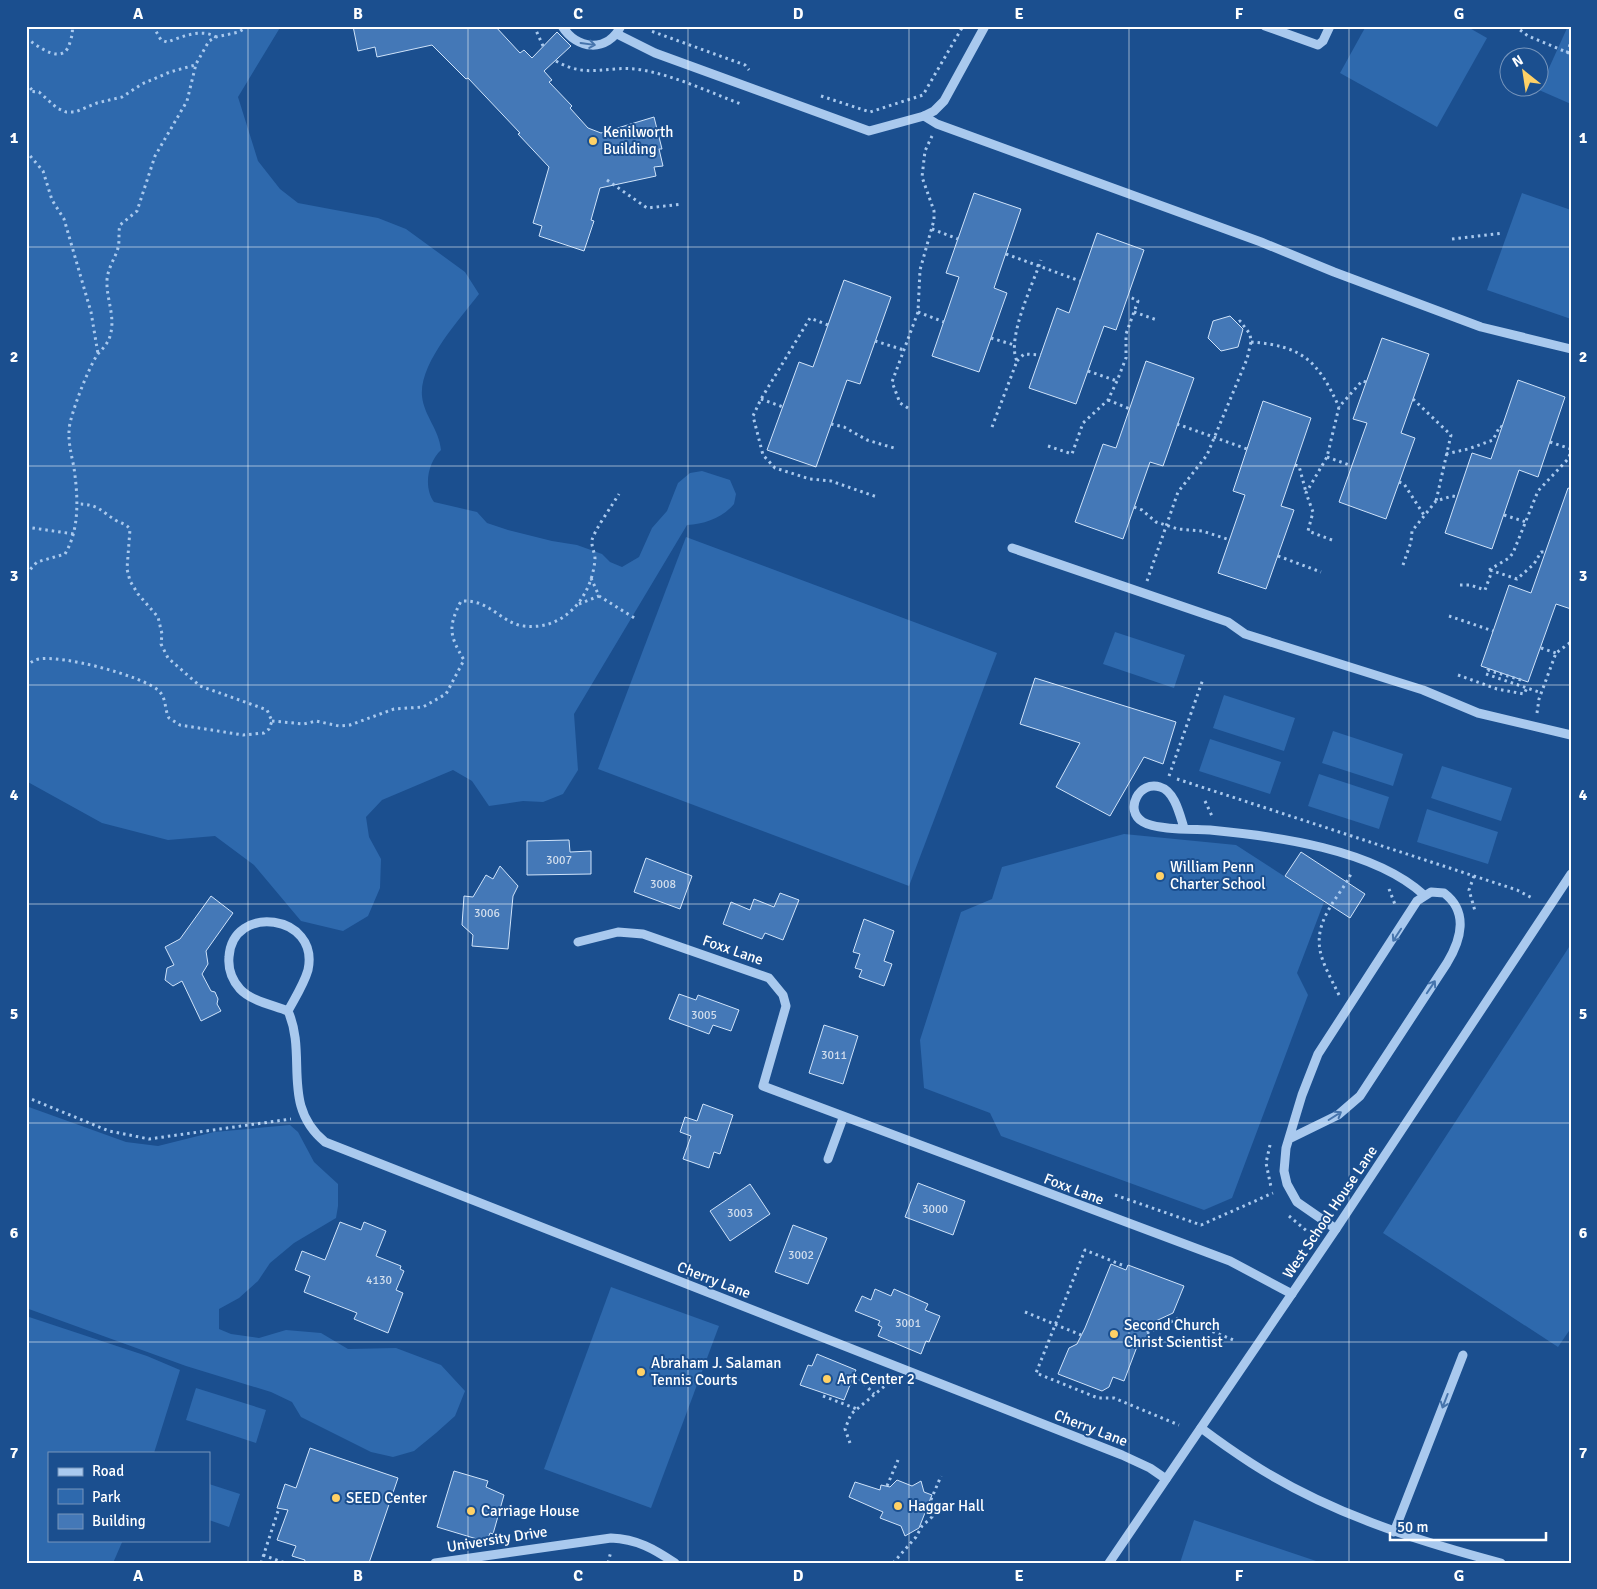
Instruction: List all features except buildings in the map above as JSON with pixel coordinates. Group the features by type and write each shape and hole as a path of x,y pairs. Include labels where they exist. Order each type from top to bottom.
{"street":[{"path":"562,26 568,36 587,46 604,44 619,30 655,53 853,127 869,131 924,116 934,111 944,101 985,26"},
{"path":"1265,26 1318,45 1323,41 1330,26"},
{"path":"924,116 937,124 1261,242 1334,272 1481,327 1571,349"},
{"path":"1012,548 1228,622 1245,634 1423,690 1478,713 1571,735"},
{"path":"1184,828 1173,799 1165,789 1153,786 1146,787 1136,797 1134,810 1140,820 1156,825 1184,828 1256,834 1304,842 1391,872 1414,885 1424,895"},
{"name":"West School House Lane","path":"1109,1563 1336,1229 1571,874"},
{"path":"1291,1138 1338,1115 1360,1096 1454,952 1461,932 1460,918 1454,903 1444,893 1432,892 1424,895 1418,901 1318,1054 1302,1095 1291,1138 1286,1148 1284,1165 1292,1193 1303,1208 1336,1229"},
{"path":"270,921 285,924 303,940 309,961 307,971 288,1011 248,995 234,981 230,971 229,951 234,940 254,924 270,921"},
{"name":"Foxx Lane","path":"578,942 618,932 643,934 769,978 783,995 786,1006 763,1086 843,1118 1230,1261 1292,1294"},
{"name":"Cherry Lane","path":"288,1011 294,1028 297,1092 304,1116 317,1136 335,1147 1122,1455 1150,1468 1166,1479"},
{"path":"828,1160 843,1118"},
{"path":"1394,1532 1462,1355"},
{"path":"1201,1428 1251,1463 1289,1485 1339,1510 1394,1532 1501,1563"},
{"name":"University Drive","path":"436,1563 611,1538 630,1539 648,1545 675,1563"}],"path":[{"path":"26,38 54,55 64,54 68,50 73,32 72,26"},
{"path":"153,26 162,40 167,42 198,32 216,36"},
{"path":"26,574 38,562 66,554 74,534 77,504 74,467 68,446 70,423 98,355 107,344 112,328 107,279 108,268 114,260 119,245 120,225 137,211 155,156 187,101 196,64 209,41 216,36 239,32 248,26"},
{"path":"534,26 544,48"},
{"path":"649,26 651,31 745,65 752,72"},
{"path":"818,94 870,112 923,95 963,26"},
{"path":"1516,26 1528,36 1569,54 1571,42"},
{"path":"556,60 578,71 626,68 656,72 741,104"},
{"path":"26,91 39,92 57,108 66,112 75,112 97,103 122,97 160,76 196,64"},
{"path":"26,83 32,90"},
{"path":"908,408 900,403 892,382 918,312 920,270 926,241 932,229 934,211 922,177 923,165 925,151 937,124"},
{"path":"26,151 43,171 52,200 64,219 91,312 98,355"},
{"path":"607,180 647,208 682,204"},
{"path":"932,229 958,238"},
{"path":"1452,239 1503,233"},
{"path":"1006,254 1080,280"},
{"path":"1017,362 1014,354 1014,345 1041,260"},
{"path":"1048,446 1072,454 1083,423 1108,400 1126,358 1126,334 1138,300 1128,296"},
{"path":"918,312 944,322"},
{"path":"1134,312 1157,320"},
{"path":"828,325 810,318 761,399 753,416 754,426 763,455 775,468 801,476 831,481 877,497"},
{"path":"1151,569 1178,492 1202,464 1215,438 1247,359 1251,342 1246,327 1240,321 1237,323"},
{"path":"991,338 1014,345"},
{"path":"875,341 904,350"},
{"path":"1251,342 1282,346 1311,361 1321,372 1340,407"},
{"path":"992,427 1017,362 1024,354 1041,355"},
{"path":"1088,371 1117,381"},
{"path":"1306,492 1327,457 1340,407 1362,381 1366,382"},
{"path":"761,399 783,407"},
{"path":"1403,565 1411,542 1412,531 1436,501 1451,435 1414,399"},
{"path":"1108,400 1130,409"},
{"path":"831,424 844,427 867,440 894,448"},
{"path":"1177,424 1247,449"},
{"path":"1446,454 1493,440 1500,426 1502,426"},
{"path":"1460,585 1470,584 1485,590 1492,571 1490,570 1509,558 1513,553 1538,491 1568,459 1571,451 1550,442"},
{"path":"1327,457 1352,466"},
{"path":"1295,465 1299,466 1313,512 1308,531 1332,540"},
{"path":"1399,482 1404,484 1424,515"},
{"path":"272,721 304,724 316,721 338,726 350,725 394,709 423,707 446,694 464,660 451,631 452,622 462,601 482,603 521,626 534,627 558,621 569,615 579,604 591,577 595,558 592,540 619,494"},
{"path":"1436,501 1452,496 1457,497"},
{"path":"26,667 31,661 39,659 61,659 92,664 130,678 156,689 165,700 169,718 180,725 200,726 243,735 264,733 269,729 272,721 267,710 259,706 200,686 168,658 161,644 162,634 158,618 130,581 127,569 130,529 127,524 118,521 99,507 77,504"},
{"path":"1134,507 1142,510 1156,522 1202,530 1230,540"},
{"path":"1504,515 1526,522"},
{"path":"26,527 74,534"},
{"path":"1492,571 1517,579 1534,564 1541,552 1546,552"},
{"path":"1278,556 1321,572"},
{"path":"591,577 599,596 636,618"},
{"path":"579,604 599,596"},
{"path":"1450,616 1493,631"},
{"path":"1539,699 1556,653 1571,642"},
{"path":"1540,648 1556,653"},
{"path":"1521,680 1488,670 1486,674 1542,693"},
{"path":"1458,675 1509,692 1524,694 1527,688"},
{"path":"1169,776 1203,679"},
{"path":"1340,998 1320,954 1318,945 1326,916 1353,868"},
{"path":"1474,876 1469,890 1476,914"},
{"path":"26,1097 109,1131 149,1139 304,1116"},
{"path":"1115,1195 1201,1225 1273,1193"},
{"path":"1122,1265 1085,1250 1036,1373 1098,1398 1114,1398 1179,1425"},
{"path":"1026,1312 1081,1335"},
{"path":"1148,1333 1179,1318 1236,1341"},
{"path":"850,1443 845,1429 851,1414 906,1369"},
{"path":"855,1374 874,1394"},
{"path":"823,1396 857,1409"},
{"path":"887,1486 898,1460"},
{"path":"932,1517 930,1502 942,1476"},
{"path":"260,1563 279,1508"},
{"path":"926,1514 932,1517"},
{"path":"892,1563 916,1537 922,1526 932,1517"},
{"path":"263,1555 285,1563"}],"green space":[{"path":"26,26 281,26 238,97 258,161 280,189 298,203 378,218 406,229 465,272 479,294 442,342 427,370 423,383 423,403 440,442 441,450 433,461 428,475 429,489 434,502 477,512 487,523 508,530 577,545 602,554 610,562 622,567 639,557 652,528 667,511 678,483 690,473 702,471 730,480 736,494 734,504 719,517 707,522 687,525 574,714 578,770 563,794 543,802 523,801 489,806 472,781 453,770 382,800 366,817 369,837 381,859 380,888 368,916 343,931 301,921 254,865 215,836 168,840 102,823 26,781"},
{"path":"1366,26 1466,26 1487,38 1437,127 1340,73"},
{"path":"1568,26 1571,26 1571,104 1550,95 1550,66"},
{"path":"1522,193 1571,210 1571,319 1487,290"},
{"path":"686,537 997,653 909,886 598,769"},
{"path":"1115,632 1185,655 1174,688 1103,664"},
{"path":"1224,695 1295,718 1284,751 1213,728"},
{"path":"1333,731 1403,754 1393,786 1322,763"},
{"path":"1210,739 1281,762 1270,794 1199,771"},
{"path":"1442,766 1512,788 1501,821 1431,798"},
{"path":"1319,774 1389,797 1379,829 1308,806"},
{"path":"1427,809 1498,832 1488,864 1417,842"},
{"path":"1124,834 1236,845 1324,902 1297,973 1308,995 1232,1198 1204,1210 1001,1136 990,1113 924,1088 920,1040 961,912 992,899 1002,867"},
{"path":"1571,944 1571,1328 1558,1347 1383,1233"},
{"path":"26,1106 126,1142 158,1146 214,1132 290,1125 298,1132 314,1162 338,1184 336,1218 294,1243 270,1263 258,1281 239,1298 219,1309 219,1329 231,1334 259,1338 286,1330 321,1333 348,1349 396,1348 441,1365 465,1391 455,1416 414,1451 393,1457 371,1452 301,1417 292,1402 271,1392 186,1366 26,1308"},
{"name":"Abraham J. Salaman Tennis Courts","path":"611,1287 719,1326 651,1508 544,1469"},
{"path":"26,1316 147,1356 180,1370 154,1452 48,1452 48,1542 122,1542 113,1563 26,1563"},
{"path":"196,1388 266,1410 256,1443 186,1420"},
{"path":"210,1484 240,1494 229,1527 210,1520"},
{"path":"1194,1520 1322,1563 1180,1563"}],"place":[{"name":"Kenilworth Building","path":"593,141"},
{"name":"William Penn Charter School","path":"1160,876"},
{"name":"Second Church Christ Scientist","path":"1114,1334"},
{"name":"Abraham J. Salaman Tennis Courts","path":"641,1372"},
{"name":"Art Center 2","path":"827,1379"},
{"name":"SEED Center","path":"336,1498"},
{"name":"Haggar Hall","path":"898,1506"},
{"name":"Carriage House","path":"471,1511"}]}
